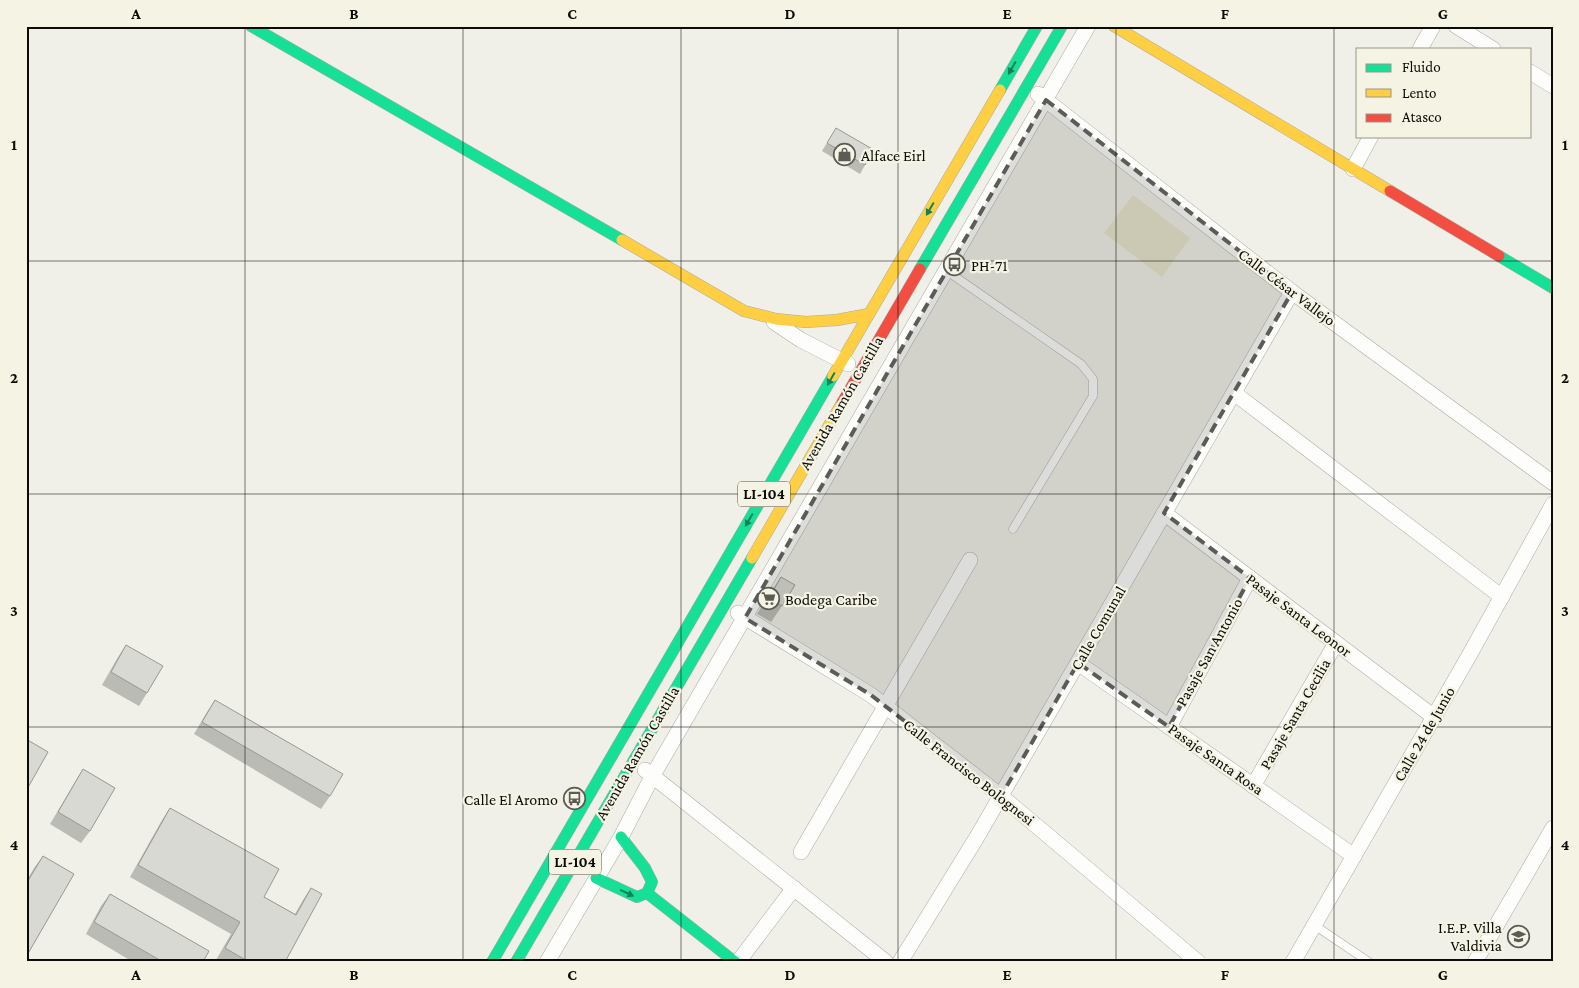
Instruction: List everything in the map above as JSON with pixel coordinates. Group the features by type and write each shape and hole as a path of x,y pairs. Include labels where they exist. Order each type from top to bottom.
{"main road":[{"path":"251,26 744,311 771,320 811,323 836,321 869,314"},
{"name":"Avenida Ramón Castilla","path":"492,962 1037,26"},
{"name":"Avenida Ramón Castilla","path":"516,962 723,604 1062,26"},
{"path":"1114,26 1553,288"},
{"path":"596,878 636,898 647,893 652,882 645,868 621,837"},
{"path":"647,893 736,962"}],"street":[{"path":"547,962 621,837 653,775 1088,26"},
{"path":"1421,48 1433,26"},
{"path":"1456,26 1491,48"},
{"path":"1532,73 1553,86"},
{"name":"Calle César Vallejo","path":"1027,85 1292,292 1553,483"},
{"path":"1352,169 1370,138"},
{"path":"926,259 947,271"},
{"name":"Calle Comunal","path":"900,962 1001,796 1292,292"},
{"path":"771,320 801,340 860,370"},
{"path":"1234,393 1502,597"},
{"path":"815,447 837,460"},
{"name":"Calle 24 de Junio","path":"1293,962 1434,717 1553,504"},
{"name":"Pasaje Santa Leonor","path":"1164,513 1434,717"},
{"path":"800,852 970,560"},
{"name":"Pasaje San Antonio","path":"1169,727 1250,578"},
{"name":"Calle Francisco Bolognesi","path":"723,604 885,706 1001,796 1198,962"},
{"name":"Pasaje Santa Cecilia","path":"1253,786 1336,643"},
{"name":"Pasaje Santa Rosa","path":"1078,663 1354,856"},
{"path":"632,761 653,775 886,962"},
{"path":"1475,962 1553,828"},
{"path":"572,867 596,878"},
{"path":"736,962 794,888"}],"lane":[{"path":"947,271 1081,364 1093,379 1093,396 1013,529"},
{"path":"1314,926 1370,962"}],"highlighted area":[{"path":"1046,100 1292,292 1164,513 1250,578 1169,727 1078,663 1001,796 871,695 745,618"}],"shaded area":[{"path":"1133,195 1190,238 1162,277 1104,233"}],"building":[{"path":"836,128 874,150 865,165 827,143"},
{"path":"781,577 795,585 782,606 769,598"},
{"path":"126,645 163,666 147,693 111,672"},
{"path":"215,700 343,774 330,796 202,722"},
{"path":"26,739 48,752 26,791"},
{"path":"83,769 115,788 90,831 58,812"},
{"path":"170,808 279,869 264,897 296,915 311,888 322,894 285,962 249,962 225,948 240,922 138,865"},
{"path":"43,856 74,874 26,957 26,884"},
{"path":"110,894 209,951 203,962 163,962 94,922"}],"traffic: fast":[{"path":"251,26 622,240"},
{"path":"1000,90 1037,26"},
{"path":"920,269 1062,26"},
{"path":"1499,256 1553,288"},
{"path":"492,962 833,376"},
{"path":"516,962 752,558"},
{"path":"596,878 637,897 647,893 652,882 645,868 621,837"},
{"path":"647,893 735,962"}],"traffic: slow":[{"path":"1114,26 1390,191"},
{"path":"833,376 1000,90"},
{"path":"622,240 744,311 776,319 806,322 837,320 869,314"},
{"path":"752,558 842,403"}],"traffic: jam":[{"path":"1390,191 1499,256"},
{"path":"842,403 920,269"}],"place":[{"name":"Alface Eirl","path":"845,155"},
{"name":"PH-71","path":"955,265"},
{"name":"Bodega Caribe","path":"769,599"},
{"name":"Calle El Aromo","path":"574,799"},
{"name":"I.E.P. Villa Valdivia","path":"1518,936"}]}
